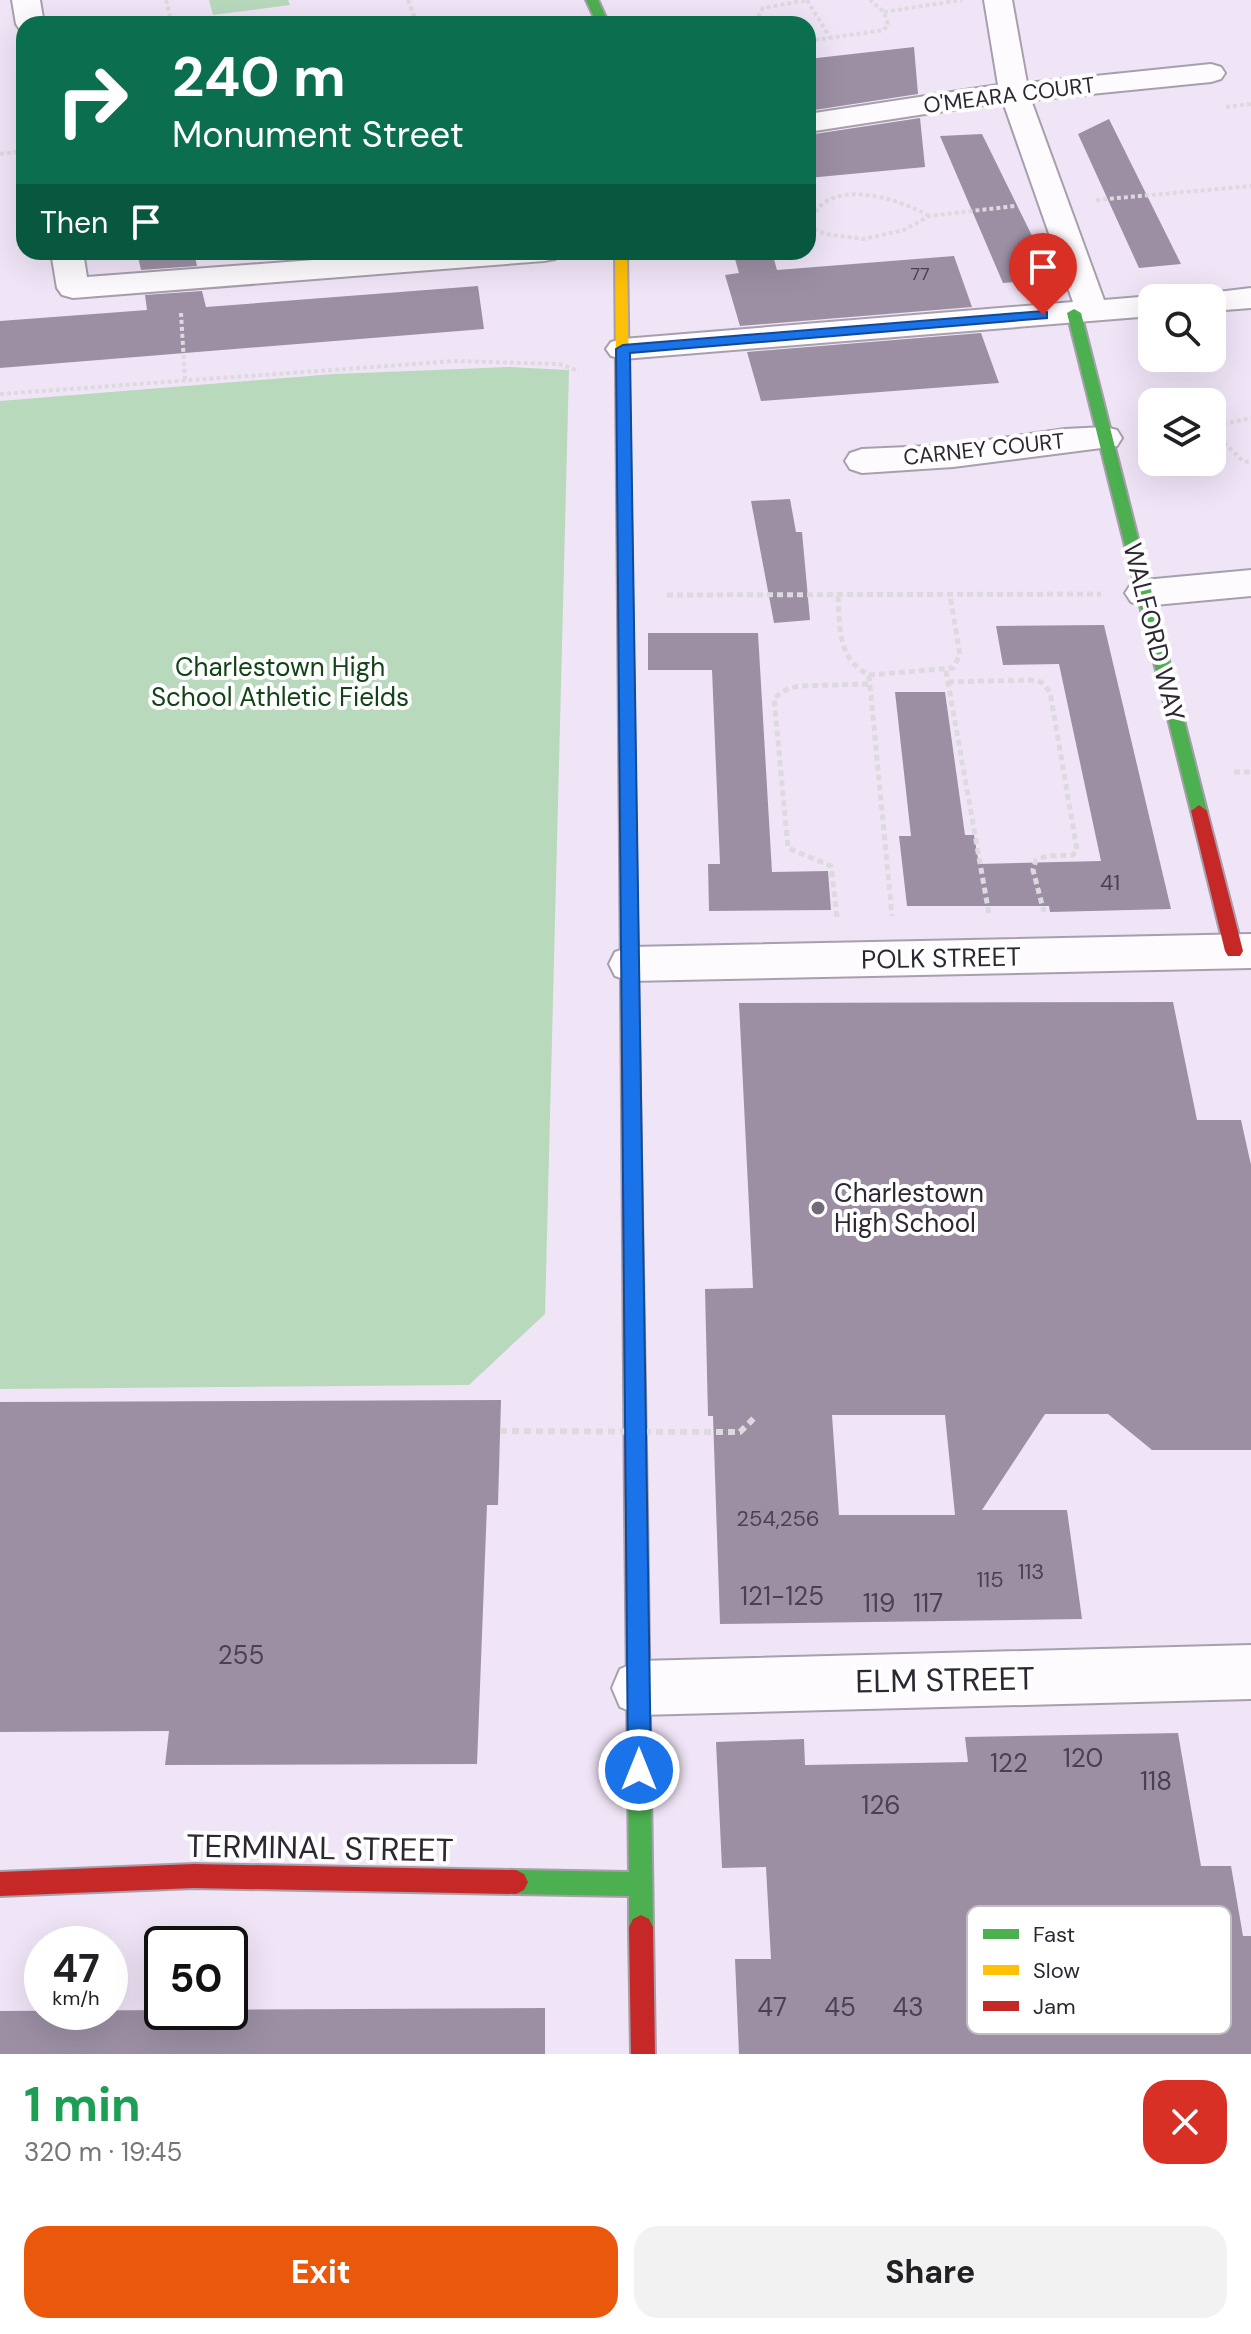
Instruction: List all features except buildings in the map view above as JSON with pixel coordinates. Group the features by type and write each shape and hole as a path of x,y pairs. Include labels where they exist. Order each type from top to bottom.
{"main road":[{"path":"621,260 643,2054"},
{"name":"WALFORD WAY","path":"1083,312 1105,438 1242,951"},
{"name":"TERMINAL STREET","path":"0,1884 194,1876 639,1884"}],"street":[{"name":"WALFORD WAY","path":"998,0 1014,93 1083,312"},
{"name":"O'MEARA COURT","path":"816,122 1014,93 1211,73"},
{"path":"68,260 73,288 440,260"},
{"path":"1226,300 1251,298"},
{"path":"623,349 1138,307"},
{"name":"CARNEY COURT","path":"862,461 953,456 1065,440 1105,438"},
{"path":"1144,593 1251,583"},
{"name":"POLK STREET","path":"630,964 1242,951"},
{"name":"ELM STREET","path":"639,1688 1251,1672"}],"path":[{"path":"759,16 763,8 808,0 831,39"},
{"path":"816,40 884,30 888,24 884,12 870,0"},
{"path":"884,12 965,0"},
{"path":"816,209 829,201 856,195 880,195 906,202 929,216"},
{"path":"180,280 185,380"},
{"path":"0,394 473,361 566,364 579,371"},
{"path":"1226,424 1251,418"},
{"path":"1226,445 1243,461 1251,462"},
{"path":"626,596 1144,593"},
{"path":"838,596 845,659 858,671 869,675 946,671 957,664 960,655 950,595"},
{"path":"946,671 991,927"},
{"path":"869,675 893,929"},
{"path":"948,682 1030,680 1041,682 1050,692 1077,850 1073,855 1041,857 1034,864 1047,925"},
{"path":"838,930 831,866 825,861 801,857 788,848 774,698 779,692 800,686 870,684"},
{"path":"500,1431 740,1432 756,1416"}],"green space":[{"path":"209,0 288,0 290,5 213,15"},
{"name":"Charlestown High School Athletic Fields","path":"509,367 569,370 545,1314 469,1385 0,1389 0,401 334,374"}],"traffic: fast":[{"path":"592,0 599,16"},
{"path":"1074,313 1199,811"},
{"path":"636,1508 641,1927"},
{"path":"516,1882 639,1884"}],"traffic: slow":[{"path":"621,260 628,856"}],"traffic: jam":[{"path":"1199,811 1234,951"},
{"path":"628,856 636,1508"},
{"path":"0,1884 194,1876 516,1882"},
{"path":"641,1927 643,2054"}],"place":[{"name":"Charlestown High School","path":"818,1208"}],"route":[{"path":"639,1770 623,349 1043,315"}]}
